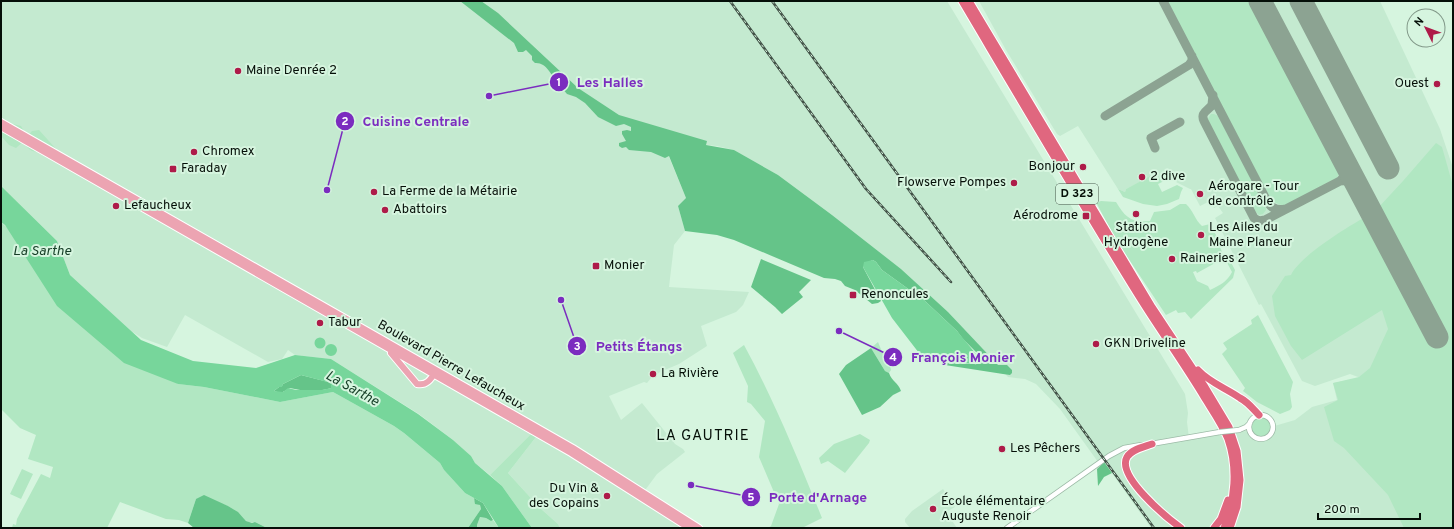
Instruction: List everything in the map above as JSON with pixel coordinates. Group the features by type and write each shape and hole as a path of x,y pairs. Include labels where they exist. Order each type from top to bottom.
{"highway":[{"name":"D 323","path":"962,1 1157,326 1211,408 1224,431 1230,448 1234,476 1233,495 1224,528"},
{"name":"D 323","path":"969,1 1152,307 1224,417 1235,442 1239,461 1240,490 1237,507 1230,528"},
{"path":"1007,65 1032,101 1062,151 1068,158 1072,159"},
{"path":"1092,200 1112,240"},
{"path":"1190,364 1214,384 1244,400 1259,415"},
{"path":"1152,444 1134,450 1129,454 1125,463 1127,471 1147,498 1181,528"},
{"path":"1214,528 1224,512 1230,496 1230,448"}],"main road":[{"name":"Boulevard Pierre Lefaucheux","path":"1,122 25,139 385,346 573,448 699,528"},
{"name":"Boulevard Pierre Lefaucheux","path":"1,127 25,139 435,373 571,453 689,528"},
{"path":"385,346 395,356 417,384 422,385 426,383 435,373"}],"street":[{"path":"1007,528 1114,453 1127,448 1239,430 1250,432 1260,439 1268,437 1272,432 1274,425 1270,418 1263,414 1253,418 1250,423 1239,430"},
{"path":"1250,423 1250,432"}],"shaded area":[{"path":"1,1 947,1 1185,394 1188,413 1187,422 1189,438 1246,431 1256,435 1266,436 1271,427 1295,420 1312,407 1337,400 1333,383 1361,378 1350,374 1315,386 1302,381 1261,304 1259,305 1215,218 1223,213 1218,206 1214,208 1210,201 1200,206 1191,189 1176,182 1170,171 1165,173 1166,179 1162,182 1156,174 1126,189 1125,192 1118,189 1078,126 1060,136 1057,134 1006,50 979,1 1380,1 1440,129 1453,168 1453,528 1151,528 1104,462 1110,458 1098,462 1060,409 1036,384 1025,379 1008,377 948,312 901,269 778,175 734,150 717,146 662,140 686,198 678,206 685,231 674,245 669,287 749,292 743,305 736,312 701,326 707,346 679,364 660,372 651,378 647,383 644,382 609,396 621,420 642,403 675,444 685,452 657,474 643,493 687,528 560,528 558,524 540,508 508,473 536,437 531,434 490,475 475,463 471,456 453,440 419,414 331,359 295,355 288,350 282,359 268,362 185,315 167,347 142,338 131,331 70,275 57,241 1,186"},
{"path":"460,1 481,1 498,13 578,88 619,115 707,141 706,145 734,150 778,175 901,269 948,312 998,365 1007,365 1012,370 1012,373 1010,375 945,365 945,363 972,364 981,362 979,355 957,331 925,301 882,270 873,260 868,262 863,267 881,301 872,304 855,290 845,286 841,281 824,278 734,240 717,235 685,231 678,206 686,198 669,156 665,158 651,152 629,150 626,147 622,148 619,146 619,143 626,141 622,131 631,131 631,127 624,124 616,126 598,117 585,103 576,97 567,94 561,87 557,88 553,76 545,67 539,63 535,63 532,60 532,56 526,50 523,52 518,52 514,43"},
{"path":"1166,1 1252,1 1340,170 1337,178 1286,205 1281,205 1272,201"},
{"path":"1211,114 1218,116 1265,205 1266,210 1263,214 1259,215 1254,210 1209,124 1207,120"},
{"path":"4,124 21,126 27,137 32,131 39,130 66,160"},
{"path":"1,127 44,152 32,151 27,147 24,141 16,148 9,145 1,136"},
{"path":"1436,143 1442,147 1453,186 1453,528 1404,528 1388,495 1344,448 1334,441 1324,407 1338,400 1333,383 1359,377 1370,368 1388,329 1382,310 1302,360 1291,346 1275,316 1272,296 1285,276 1291,275 1304,259 1313,251 1365,217 1430,341 1444,334 1378,208"},
{"path":"1156,173 1162,182 1158,184 1162,192 1177,185 1183,188 1179,199 1157,206 1143,204 1123,197 1118,189 1125,192 1126,189"},
{"name":"Raineries 2","path":"1101,201 1116,202 1122,212 1129,218 1138,221 1150,221 1154,212 1170,210 1180,204 1186,204 1202,226 1210,224 1222,246 1220,247 1222,252 1214,256 1217,262 1197,273 1196,271 1193,272 1197,281 1208,286 1210,290 1225,281 1232,272 1224,257 1227,255 1235,270 1233,278 1191,319 1185,312 1178,313 1176,310 1166,315 1116,240 1097,204"},
{"path":"1,222 178,384 204,387 280,402 333,392 404,433 440,463 444,470 465,493 474,498 474,500 480,505 481,509 468,528 267,528 255,522 252,523 247,521 228,506 212,501 196,499 188,523 179,520 166,519 120,502 107,528 12,528 13,524 16,525 17,519 41,474 50,478 53,467 28,459 36,435 20,428 1,409"},
{"path":"761,259 811,280 799,292 803,297 782,314 751,287"},
{"path":"1258,315 1293,382 1290,394 1292,407 1290,410 1280,414 1257,402 1243,391 1245,388 1222,354 1227,349 1223,343 1252,324 1251,320"},
{"path":"878,342 885,359 889,360 891,370 889,373 885,371 871,348"},
{"path":"744,345 776,408 822,518 802,528 768,528 771,526 779,504 759,457 765,421 751,404 747,402 748,386 733,353"},
{"path":"871,348 885,371 889,373 901,391 893,395 880,407 862,415 839,374 846,365"},
{"path":"301,375 332,383 331,388 310,391 290,388 281,393 274,391 283,384"},
{"path":"1261,417 1268,420 1271,427 1268,434 1261,437 1254,434 1251,427 1254,420"},
{"path":"531,434 536,437 508,473 540,508 558,524 560,528 532,528 502,486 490,475"},
{"path":"860,434 870,440 869,443 845,473 828,461 821,464 819,458 834,444"},
{"path":"1104,462 1112,473 1104,477 1098,486 1097,469"},
{"path":"22,469 33,474 21,499 10,494"},
{"name":"École élémentaire Auguste Renoir","path":"943,489 955,507 946,512 957,528 910,528 905,522 905,519 912,511"},
{"path":"204,495 238,512 246,521 252,523 255,522 267,528 194,528 188,523 196,499"},
{"path":"474,498 483,503 493,520 491,521 480,517 477,528 468,528 481,509 480,505 475,504"},
{"path":"480,517 491,521 493,520 499,528 477,528"}],"water":[{"name":"La Sarthe","path":"1,186 57,241 70,275 141,340 193,361 256,368 295,355 331,359 418,414 453,440 471,456 475,463 502,486 532,528 499,528 483,503 465,493 444,470 440,463 404,433 333,392 280,402 204,387 178,384 124,363 57,306 5,225 1,222","holes":["301,375 331,383 331,388 322,390 296,390 288,388 283,392 274,391 279,387 282,387 283,384"]},
{"path":"873,260 882,270 925,301 957,331 981,360 981,362 972,364 932,362 925,355 919,353 892,318 863,267 864,262"},
{"path":"320,337 324,339 326,343 324,347 320,349 316,347 314,343 316,339"},
{"path":"329,344 333,344 337,350 333,356 329,356 325,352 325,348"}],"taxiway":[{"path":"1163,1 1267,201 1274,208 1279,210 1285,209"},
{"path":"1105,116 1189,65 1192,61 1192,56"},
{"path":"1213,95 1212,105 1203,116 1204,121 1254,218 1259,221 1265,220 1340,181 1346,172 1345,162"},
{"path":"1155,148 1151,138 1180,122"},
{"path":"1340,181 1351,182 1359,189"}],"runway":[{"path":"1260,1 1437,337"},
{"path":"1301,1 1388,168"}],"railway":[{"path":"730,1 866,189 951,282"},
{"path":"772,1 1154,528"}],"place":[{"name":"Maine Denrée 2","path":"238,71"},
{"name":"Ouest","path":"1437,84"},
{"name":"Les Halles","path":"489,96"},
{"name":"Chromex","path":"194,152"},
{"name":"Bonjour","path":"1083,167"},
{"name":"Faraday","path":"173,169"},
{"name":"2 dive","path":"1142,177"},
{"name":"Flowserve Pompes","path":"1014,183"},
{"name":"Cuisine Centrale","path":"327,190"},
{"name":"La Ferme de la Métairie","path":"374,192"},
{"name":"Aérogare - Tour de contrôle","path":"1200,194"},
{"name":"Lefaucheux","path":"116,206"},
{"name":"Abattoirs","path":"385,210"},
{"name":"Station Hydrogène","path":"1136,214"},
{"name":"Aérodrome","path":"1086,216"},
{"name":"Les Ailes du Maine Planeur","path":"1201,235"},
{"name":"Raineries 2","path":"1172,259"},
{"name":"Monier","path":"596,266"},
{"name":"Renoncules","path":"853,295"},
{"name":"Petits Étangs","path":"561,300"},
{"name":"Tabur","path":"320,323"},
{"name":"François Monier","path":"839,331"},
{"name":"GKN Driveline","path":"1096,344"},
{"name":"La Rivière","path":"653,374"},
{"name":"Les Pêchers","path":"1002,449"},
{"name":"Porte d'Arnage","path":"691,485"},
{"name":"Du Vin & des Copains","path":"607,496"},
{"name":"École élémentaire Auguste Renoir","path":"933,509"}],"district":[{"name":"LA GAUTRIE","path":"703,436"}]}
